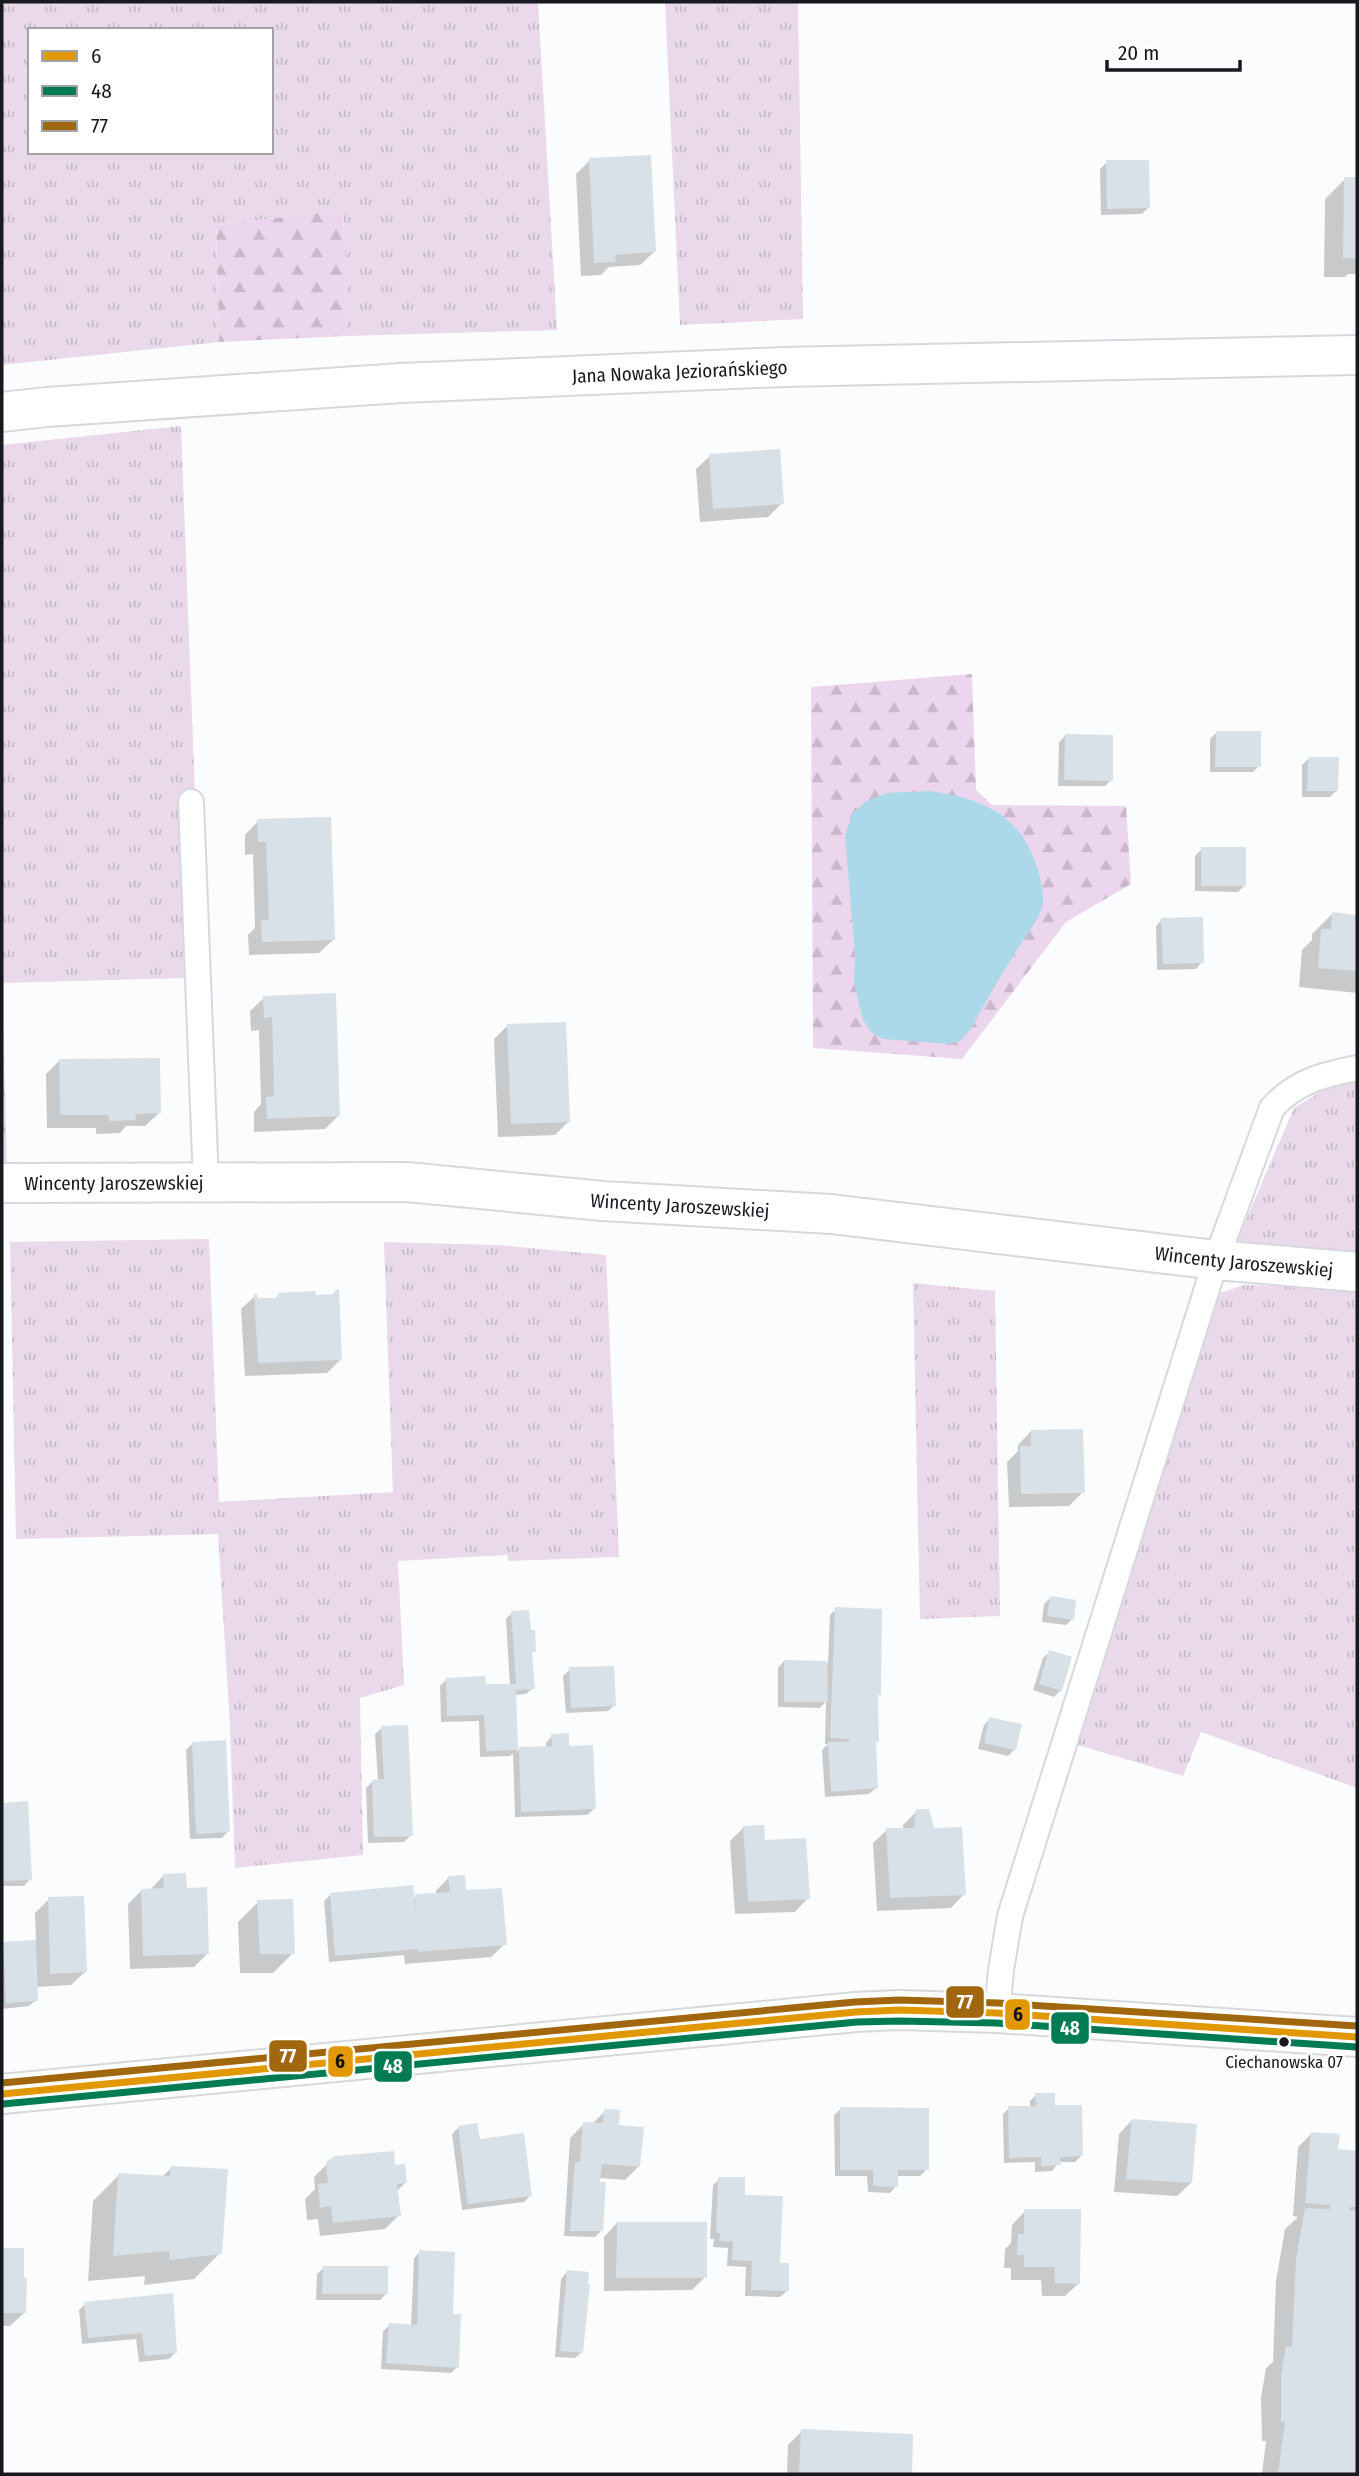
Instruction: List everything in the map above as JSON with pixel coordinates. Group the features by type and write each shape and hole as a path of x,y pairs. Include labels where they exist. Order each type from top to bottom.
{"street":[{"name":"Jana Nowaka Jeziorańskiego","path":"2,412 401,383 757,368 1357,355"},
{"name":"Wincenty Jaroszewskiej","path":"2,1184 407,1182 603,1201 831,1214 1216,1260 1357,1272"},
{"path":"2,2094 899,2010 997,2013 1357,2037"}],"lane":[{"path":"191,802 206,1183"},
{"path":"997,2013 1010,1916 1216,1260 1272,1108 1284,1094 1300,1084 1321,1075 1357,1068"}],"green space":[{"path":"2,2 538,2 557,330 347,336 343,210 216,225 219,342 2,365"},
{"path":"665,2 798,2 803,319 680,325"},
{"path":"343,210 347,336 219,342 216,225"},
{"path":"181,426 195,795 178,797 184,978 2,983 2,445"},
{"path":"972,674 976,790 992,805 1126,806 1131,884 1066,922 962,1059 813,1048 811,687"},
{"path":"2,983 7,1162 2,1162"},
{"path":"1357,1078 1357,1261 1234,1248 1294,1108 1338,1081"},
{"path":"209,1239 219,1502 393,1492 384,1242 496,1245 606,1255 619,1557 508,1561 507,1555 398,1561 404,1685 360,1698 363,1855 235,1868 230,1725 218,1534 16,1539 10,1242"},
{"path":"913,1283 995,1291 1000,1616 920,1619"},
{"path":"1244,1285 1357,1288 1357,1788 1201,1732 1183,1776 1071,1743 1217,1294"}],"water":[{"path":"929,791 983,805 1011,823 1031,852 1043,895 1042,908 1037,919 971,1029 960,1041 950,1044 883,1039 871,1032 863,1020 854,983 855,954 845,835 852,814 866,801 887,793"}],"building":[{"path":"651,155 656,252 615,255 616,262 594,263 589,158"},
{"path":"1106,160 1149,160 1150,208 1107,209"},
{"path":"1344,177 1357,177 1357,258 1343,258"},
{"path":"780,449 784,504 713,509 709,454"},
{"path":"1216,731 1261,731 1261,767 1215,767"},
{"path":"1065,734 1113,735 1113,781 1064,780"},
{"path":"1308,757 1339,757 1338,791 1307,791"},
{"path":"331,817 335,940 262,942 261,920 269,920 266,842 258,842 257,819"},
{"path":"1201,847 1246,847 1246,886 1201,886"},
{"path":"1332,912 1357,915 1357,971 1318,968 1321,929 1331,929"},
{"path":"1203,917 1204,963 1163,964 1161,918"},
{"path":"336,993 340,1116 267,1119 266,1097 274,1096 272,1017 264,1018 263,996"},
{"path":"566,1022 570,1122 511,1124 507,1024"},
{"path":"160,1058 161,1113 135,1114 136,1120 109,1121 109,1115 60,1115 59,1059"},
{"path":"339,1289 342,1360 258,1363 254,1294 257,1294 258,1298 278,1298 278,1293 315,1291 316,1295 335,1294 335,1290"},
{"path":"1083,1429 1085,1493 1021,1494 1020,1446 1031,1446 1031,1430"},
{"path":"1050,1596 1076,1600 1074,1620 1047,1616"},
{"path":"835,1607 882,1609 879,1742 876,1742 878,1788 831,1792 828,1742 849,1742 849,1739 830,1738"},
{"path":"529,1610 531,1630 535,1630 536,1652 532,1652 535,1689 516,1690 518,1750 486,1751 484,1715 447,1716 446,1678 485,1676 486,1684 516,1684 511,1611"},
{"path":"1049,1650 1072,1657 1062,1691 1039,1684"},
{"path":"784,1660 827,1661 828,1702 784,1702"},
{"path":"614,1666 616,1706 571,1708 569,1667"},
{"path":"989,1717 1022,1724 1016,1750 984,1743"},
{"path":"408,1725 413,1836 374,1837 372,1780 384,1779 381,1726"},
{"path":"569,1733 569,1746 593,1745 596,1809 521,1812 519,1747 552,1746 551,1734"},
{"path":"226,1740 230,1832 196,1834 192,1742"},
{"path":"28,1801 32,1880 3,1881 2,1803"},
{"path":"916,1809 929,1809 934,1828 962,1827 966,1895 890,1898 886,1828 914,1828"},
{"path":"764,1825 765,1840 806,1838 810,1899 748,1902 743,1826"},
{"path":"186,1873 187,1888 207,1887 209,1954 143,1956 141,1889 164,1888 163,1874"},
{"path":"465,1875 466,1890 502,1888 507,1945 335,1956 330,1893 413,1885 416,1915 415,1894 450,1892 448,1876"},
{"path":"84,1896 87,1972 50,1974 48,1897"},
{"path":"293,1899 295,1954 260,1954 257,1900"},
{"path":"36,1940 38,2001 6,2003 3,1942"},
{"path":"1035,2093 1055,2093 1055,2105 1082,2105 1083,2156 1060,2157 1061,2165 1041,2166 1041,2157 1009,2158 1008,2106 1036,2106"},
{"path":"840,2107 929,2108 929,2170 898,2170 898,2187 873,2186 873,2170 840,2170"},
{"path":"604,2109 620,2110 619,2125 644,2127 640,2167 602,2164 600,2182 606,2182 603,2231 570,2231 575,2162 580,2162 583,2122 603,2123"},
{"path":"1132,2119 1197,2124 1192,2183 1126,2179"},
{"path":"477,2123 480,2139 524,2133 532,2196 468,2204 458,2126"},
{"path":"1311,2132 1340,2134 1338,2149 1357,2151 1357,2207 1350,2207 1349,2210 1357,2211 1356,2474 1278,2474 1285,2422 1281,2422 1281,2375 1286,2346 1292,2347 1296,2259 1305,2208 1330,2209 1330,2205 1305,2203"},
{"path":"394,2151 395,2165 405,2164 407,2183 397,2184 401,2216 333,2223 331,2206 320,2208 318,2184 328,2183 326,2162 335,2156"},
{"path":"171,2166 228,2169 222,2254 169,2260 170,2251 113,2256 118,2173 170,2176"},
{"path":"718,2177 745,2177 745,2195 783,2196 780,2263 789,2263 789,2291 751,2290 752,2261 732,2260 733,2242 719,2241 720,2233 716,2233"},
{"path":"1024,2209 1081,2209 1080,2284 1055,2283 1054,2267 1024,2267 1024,2255 1017,2255 1018,2234 1024,2234"},
{"path":"617,2222 707,2222 707,2278 616,2278"},
{"path":"2,2248 24,2248 26,2313 2,2313"},
{"path":"419,2250 455,2252 453,2314 461,2314 459,2368 386,2363 389,2323 417,2325"},
{"path":"323,2266 388,2266 388,2294 322,2294"},
{"path":"567,2270 589,2272 583,2353 560,2351"},
{"path":"173,2293 177,2353 145,2356 142,2333 88,2338 84,2302"},
{"path":"801,2429 913,2434 912,2474 799,2474"}],"transit line":[{"name":"77","path":"2,2083 899,2000 998,2003 1357,2026"},
{"name":"6","path":"2,2094 899,2010 997,2013 1357,2037"},
{"name":"48","path":"3,2104 857,2022 996,2023 1356,2047"}],"place":[{"name":"Ciechanowska 07","path":"1284,2042"}]}
